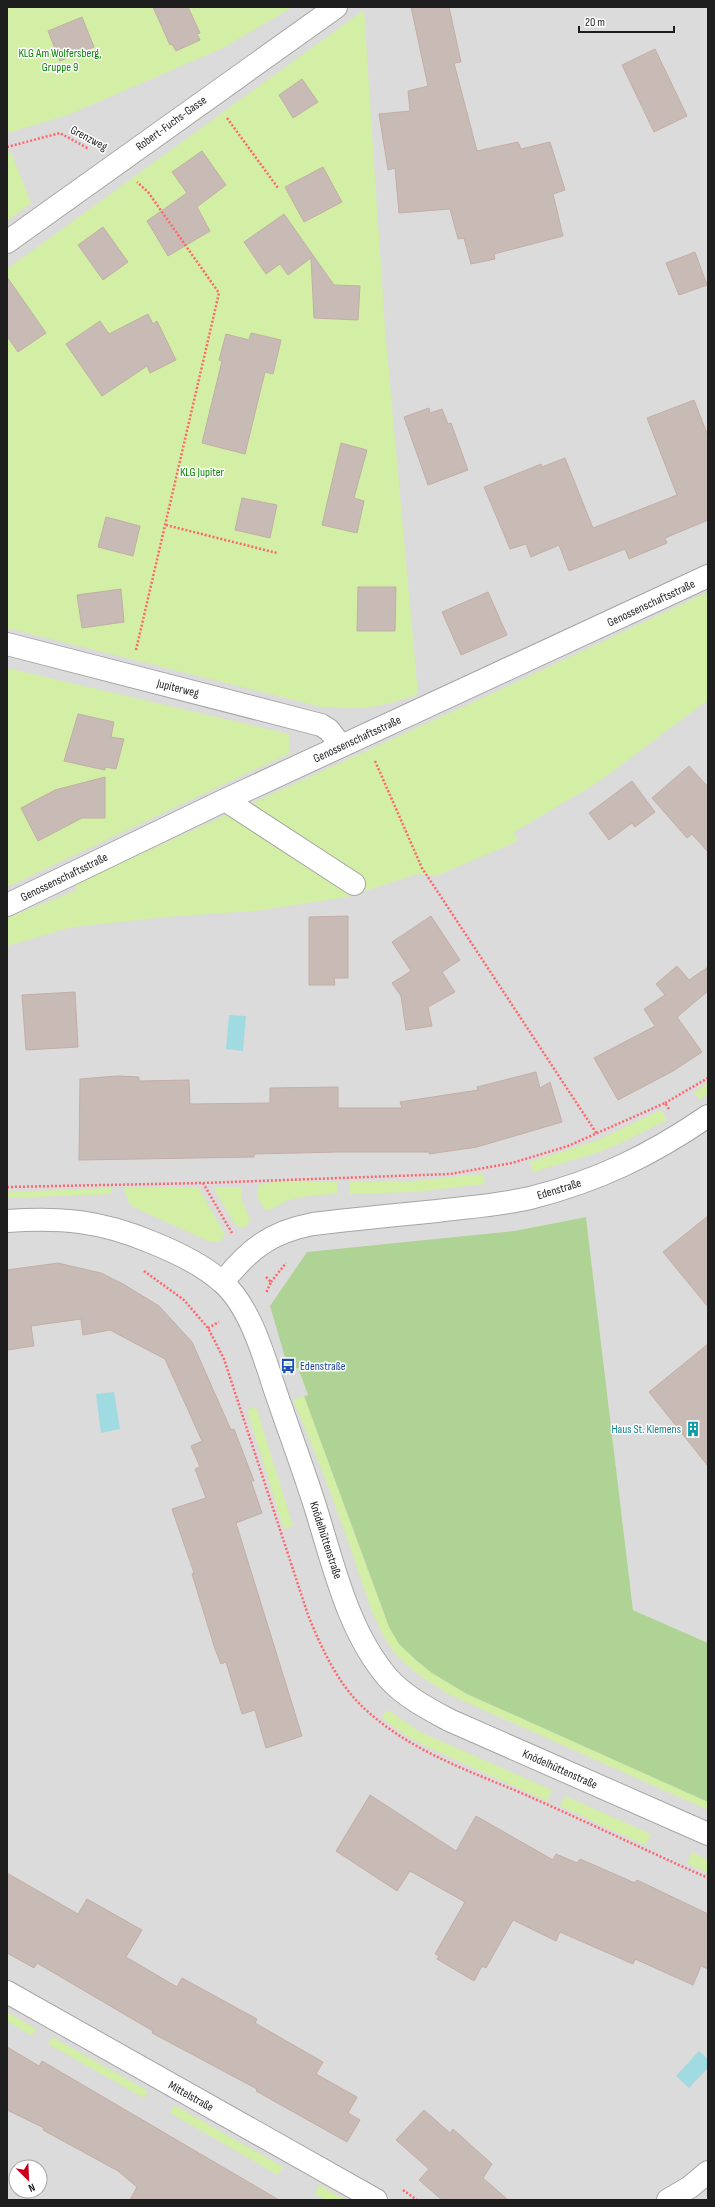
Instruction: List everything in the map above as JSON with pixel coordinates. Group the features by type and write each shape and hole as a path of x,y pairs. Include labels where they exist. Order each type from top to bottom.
{"street":[{"name":"Robert-Fuchs-Gasse","path":"7,242 116,162 336,7"},
{"name":"Genossenschaftsstraße","path":"7,905 225,800 708,576"},
{"name":"Jupiterweg","path":"7,644 321,725 329,730 341,746"},
{"path":"225,800 354,884"},
{"name":"Edenstraße","path":"222,1282 252,1249 271,1237 294,1227 474,1207 529,1198 585,1181 636,1160 660,1148 708,1116"},
{"name":"Knödelhüttenstraße","path":"7,1221 60,1219 84,1221 112,1228 167,1248 201,1267 222,1282 243,1308 267,1368 349,1611 370,1654 389,1679 417,1701 449,1720 708,1834"},
{"name":"Mittelstraße","path":"7,1992 376,2200"},
{"path":"668,2200 690,2187 708,2172"}],"path":[{"path":"210,95 278,188"},
{"name":"Grenzweg","path":"7,147 60,133 116,162 148,192 219,293 130,676"},
{"path":"166,525 277,553"},
{"path":"7,1187 203,1183 450,1174 512,1164 568,1146 597,1134 422,868 364,736"},
{"path":"665,1103 708,1078"},
{"path":"203,1183 234,1237"}],"shaded area":[{"path":"7,7 708,7 708,1643 633,1610 586,1217 514,1231 289,1371 298,1368 308,1395 304,1396 389,1627 394,1636 467,1694 708,1802 708,2200 7,2200"}],"green space":[{"name":"KLG Am Wolfersberg, Gruppe 9","path":"7,7 293,7 223,48 68,115 7,133"},
{"name":"KLG Jupiter","path":"364,10 385,328 418,694 405,699 371,707 322,707 7,628 7,269"},
{"path":"11,152 31,203 7,221 7,153"},
{"path":"708,592 708,700 597,783 514,832 518,841 436,876 417,874 347,897 255,911 166,917 72,927 7,946 7,918 77,890 75,884 493,693"},
{"path":"7,668 289,734 290,753 7,887"},
{"path":"708,1083 708,1094 699,1100 694,1092"},
{"path":"661,1110 667,1120 619,1144 596,1153 533,1172 530,1162 598,1140"},
{"path":"483,1174 485,1184 414,1192 350,1194 349,1182 414,1181"},
{"path":"274,1182 337,1182 337,1194 299,1198 287,1201 273,1208 264,1209 258,1198 258,1187 261,1184"},
{"path":"198,1187 224,1233 225,1236 219,1242 208,1241 133,1207 128,1201 124,1188"},
{"path":"213,1187 242,1187 241,1198 250,1219 247,1226 241,1228 234,1223"},
{"path":"111,1188 111,1194 7,1198 7,1192"},
{"path":"586,1217 633,1610 708,1643 708,1802 467,1694 432,1673 399,1644 389,1627 304,1396 308,1395 298,1368 289,1371 270,1306 307,1252 514,1231"},
{"path":"304,1396 385,1617 399,1642 409,1653 430,1671 467,1694 708,1802 708,1810 450,1695 418,1674 397,1655 385,1638 374,1616 310,1439 293,1400"},
{"path":"256,1407 293,1526 284,1529 247,1410"},
{"path":"388,1710 420,1732 552,1790 547,1801 425,1746 399,1731 381,1717"},
{"path":"565,1796 651,1834 645,1845 560,1806"},
{"path":"692,1852 708,1860 708,1873 687,1863"},
{"path":"7,2012 36,2029 32,2036 7,2021"},
{"path":"52,2037 148,2091 144,2098 48,2044"},
{"path":"174,2105 283,2167 278,2175 170,2113"},
{"path":"319,2185 345,2200 326,2200 315,2194"}],"water":[{"path":"229,1015 246,1016 243,1051 226,1049"},
{"path":"114,1392 120,1429 101,1433 96,1394"},
{"path":"699,2051 708,2059 708,2068 689,2088 676,2076"}],"building":[{"path":"153,7 188,7 200,33 197,34 200,40 176,51 172,44 170,45"},
{"path":"411,7 449,7 461,62 454,63 477,151 518,142 521,149 550,142 565,190 553,194 563,236 494,254 495,259 471,264 464,238 458,239 450,209 399,213 395,168 388,170 379,114 410,111 408,91 428,86"},
{"path":"82,17 94,47 60,61 48,31"},
{"path":"655,49 687,116 654,132 622,65"},
{"path":"302,79 318,102 293,118 279,95"},
{"path":"202,151 226,185 197,207 210,231 168,256 147,221 187,193 172,172"},
{"path":"323,167 342,202 304,222 285,187"},
{"path":"284,214 334,285 360,286 358,320 314,318 311,258 288,275 280,264 266,274 244,242"},
{"path":"103,227 128,262 103,280 78,245"},
{"path":"695,252 707,285 679,295 666,263"},
{"path":"7,277 46,333 18,352 7,336"},
{"path":"148,314 153,324 157,321 176,360 150,373 147,366 102,396 66,344 100,321 109,334"},
{"path":"251,333 281,340 273,374 265,372 245,454 202,443 222,361 219,360 226,334 249,340"},
{"path":"694,400 708,436 708,520 665,538 667,543 629,559 625,549 569,571 559,545 531,557 526,544 510,549 484,487 541,464 542,467 565,458 593,528 677,495 647,418"},
{"path":"429,408 430,413 442,409 448,424 451,423 468,470 428,485 404,417"},
{"path":"341,443 367,450 354,498 364,501 357,533 322,525"},
{"path":"242,498 277,505 270,538 235,530"},
{"path":"106,517 140,526 133,556 98,547"},
{"path":"358,587 396,587 395,631 357,631"},
{"path":"121,589 124,622 82,628 77,595"},
{"path":"488,592 507,635 461,655 442,612"},
{"path":"78,714 114,722 111,737 124,739 116,769 105,767 105,770 64,761"},
{"path":"689,766 708,787 708,852 692,834 687,838 652,798"},
{"path":"105,777 105,818 82,818 38,841 21,808 55,790"},
{"path":"632,781 655,812 635,827 632,823 609,840 589,813"},
{"path":"348,916 348,978 334,978 335,985 309,985 309,917"},
{"path":"431,916 460,960 442,972 455,992 428,1007 432,1026 406,1030 401,996 392,983 411,971 392,942"},
{"path":"677,966 689,980 708,967 708,991 677,1017 702,1052 673,1071 618,1100 594,1058 655,1026 644,1009 665,995 656,984"},
{"path":"75,992 78,1047 26,1050 22,995"},
{"path":"536,1072 540,1088 550,1082 562,1122 477,1147 429,1154 429,1152 339,1152 254,1154 254,1157 79,1160 80,1079 117,1076 139,1077 139,1081 189,1080 190,1104 270,1103 270,1088 338,1087 338,1108 402,1108 400,1102 478,1090 477,1087"},
{"path":"708,1216 708,1307 663,1252"},
{"path":"58,1263 101,1273 123,1284 159,1306 192,1342 231,1430 234,1429 254,1481 251,1481 262,1513 236,1523 302,1736 266,1748 255,1710 242,1714 226,1662 221,1664 215,1649 192,1574 194,1573 172,1509 206,1498 195,1469 200,1467 191,1446 202,1441 165,1359 110,1330 83,1335 81,1319 31,1326 34,1346 7,1350 7,1270"},
{"name":"Haus St. Klemens","path":"708,1344 708,1466 649,1392"},
{"path":"370,1795 456,1851 476,1816 553,1860 556,1854 577,1863 580,1859 635,1883 637,1880 708,1914 708,1969 701,1966 693,1985 635,1959 633,1964 560,1932 556,1941 513,1920 486,1968 482,1966 474,1981 437,1959 439,1956 435,1954 465,1902 410,1871 397,1891 336,1851"},
{"path":"7,1873 78,1914 87,1899 142,1930 126,1957 177,1987 182,1978 257,2019 255,2023 323,2062 316,2074 357,2097 348,2113 360,2120 347,2142 256,2091 257,2089 152,2033 153,2031 37,1963 34,1968 7,1953"},
{"path":"7,2047 39,2066 42,2061 279,2200 130,2200 137,2187 118,2171 43,2130 44,2128 7,2110"},
{"path":"424,2110 450,2133 453,2129 492,2164 483,2178 508,2200 442,2200 419,2180 429,2169 396,2140"}],"place":[{"name":"Edenstraße","path":"288,1366"},
{"name":"Haus St. Klemens","path":"693,1429"}]}
